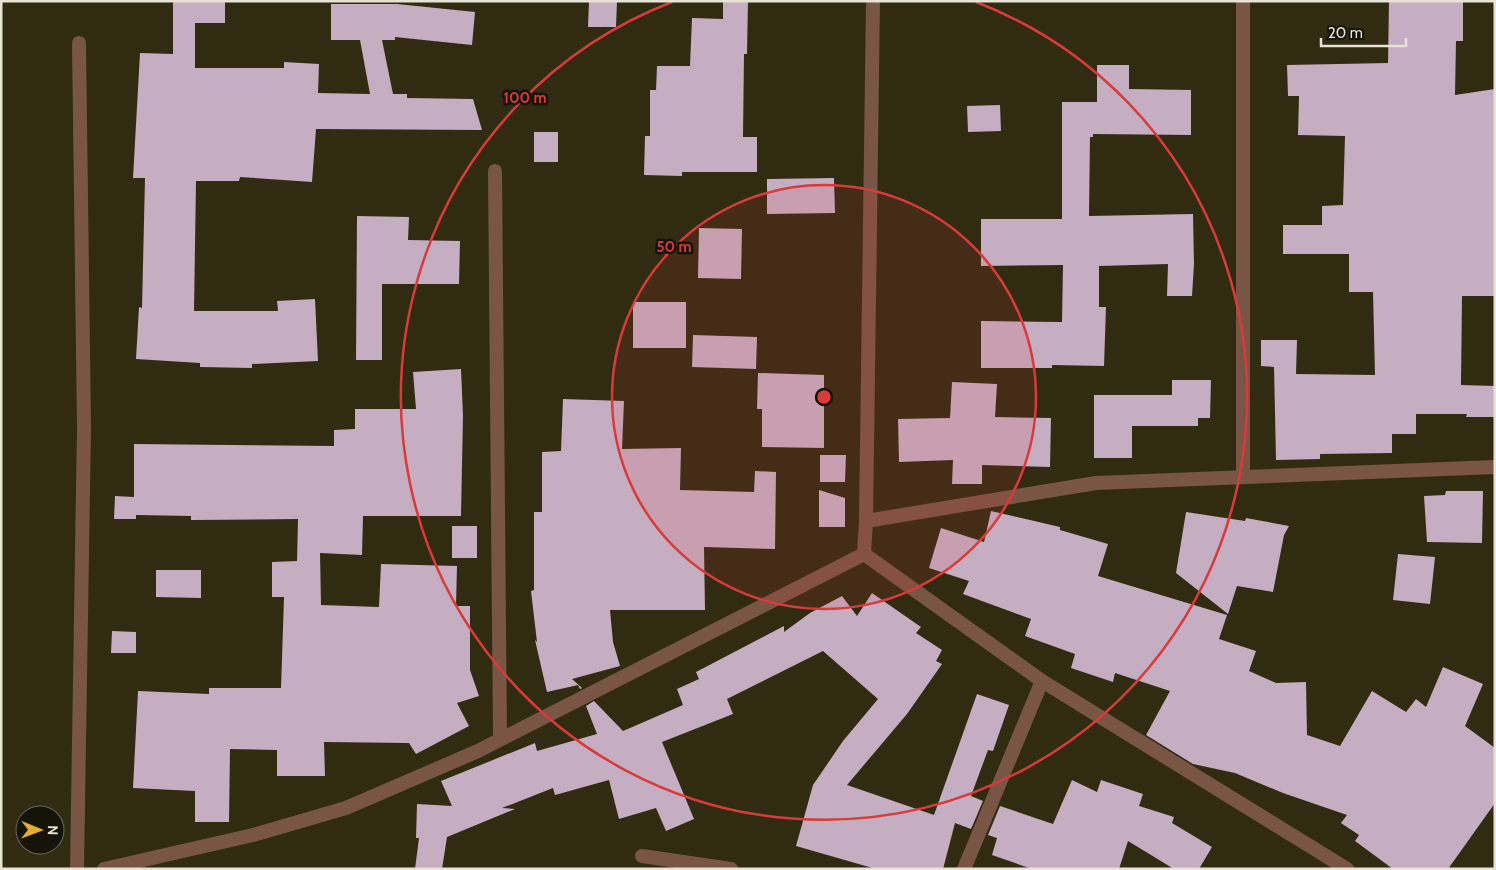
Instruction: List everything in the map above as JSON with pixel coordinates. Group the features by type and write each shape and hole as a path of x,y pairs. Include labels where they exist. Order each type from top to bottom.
{"street":[{"path":"864,554 873,1"},
{"path":"1243,1 1243,476"},
{"path":"77,869 84,427 79,44"},
{"path":"495,171 500,740"},
{"path":"866,521 1096,483 1495,467"},
{"path":"104,869 253,835 346,808 500,740 864,554"},
{"path":"864,554 1042,681 1347,869"},
{"path":"964,869 1042,681"},
{"path":"642,856 730,869"}],"building":[{"path":"173,1 225,1 225,23 195,23 195,68 284,68 284,62 319,64 318,93 370,94 360,40 331,40 331,4 397,4 475,12 472,45 395,37 395,40 382,40 393,94 407,94 407,98 473,99 482,130 316,129 312,182 240,177 239,181 196,181 194,311 278,311 277,301 315,299 318,361 252,364 252,368 200,367 200,363 136,359 139,307 142,308 145,178 133,178 140,53 173,54"},
{"path":"589,1 617,1 616,27 588,27"},
{"path":"723,1 748,1 747,54 744,54 743,137 757,137 757,172 682,172 682,176 644,175 645,136 650,136 650,90 656,90 657,66 690,66 692,18 723,19"},
{"path":"1389,1 1463,1 1463,41 1456,41 1455,95 1495,89 1495,296 1462,296 1461,385 1495,386 1495,417 1466,417 1467,414 1416,414 1416,434 1392,434 1392,453 1320,454 1320,459 1276,460 1274,367 1261,366 1261,340 1297,340 1296,374 1375,375 1373,292 1349,292 1349,254 1283,254 1283,225 1322,225 1322,206 1343,205 1345,136 1298,135 1299,96 1288,96 1287,65 1388,63"},
{"path":"1097,65 1129,65 1129,89 1191,90 1191,135 1093,134 1093,137 1090,137 1089,216 1193,214 1194,264 1192,296 1167,296 1168,264 1099,266 1099,307 1106,307 1104,366 1052,365 1052,368 981,368 981,321 1062,322 1063,265 981,266 981,219 1062,219 1062,102 1097,102"},
{"path":"1000,105 1001,131 968,132 967,106"},
{"path":"534,132 558,132 558,162 534,162"},
{"path":"834,178 835,213 767,214 767,179"},
{"path":"357,216 409,217 408,240 460,241 459,284 382,284 382,360 356,360"},
{"path":"699,228 742,229 741,279 698,278"},
{"path":"633,302 686,302 686,348 633,348"},
{"path":"693,335 757,337 756,369 692,367"},
{"path":"461,369 463,416 461,516 363,516 362,555 320,553 321,605 379,607 381,564 457,566 456,606 470,606 470,670 479,696 457,703 469,726 416,754 409,743 324,742 325,776 277,776 277,750 230,749 229,822 195,822 195,791 133,788 138,691 209,694 209,688 281,688 284,597 272,597 272,562 297,561 298,519 191,520 191,516 136,515 136,519 114,519 115,496 134,497 134,444 334,446 334,430 355,429 355,409 416,409 413,372"},
{"path":"758,373 824,375 824,448 762,447 762,409 757,409"},
{"path":"1172,380 1211,380 1210,418 1198,418 1198,426 1132,426 1132,458 1094,458 1094,395 1172,395"},
{"path":"952,382 997,384 995,417 1051,418 1050,467 982,465 982,484 952,484 953,460 899,462 898,419 950,418"},
{"path":"563,399 624,401 622,449 681,448 680,490 754,492 755,471 776,472 775,549 704,547 705,610 610,610 613,642 620,666 572,679 582,688 580,689 578,685 547,692 535,640 537,642 531,591 534,590 534,512 542,512 542,452 561,451"},
{"path":"820,455 846,455 845,482 820,482"},
{"path":"819,490 845,498 845,527 819,527"},
{"path":"1446,491 1483,491 1482,543 1427,542 1424,496 1445,495"},
{"path":"991,511 1060,527 1060,530 1108,544 1098,576 1227,615 1219,639 1256,651 1249,671 1276,683 1306,682 1307,735 1340,746 1372,691 1406,712 1416,699 1426,707 1443,667 1483,684 1465,726 1495,748 1495,803 1448,869 1393,869 1355,841 1359,835 1341,823 1347,815 1283,793 1235,773 1193,764 1146,735 1170,691 1115,673 1113,682 1071,668 1075,654 1025,636 1031,619 963,594 969,581 929,568 941,528 984,542"},
{"path":"1186,512 1245,521 1246,518 1289,526 1284,535 1273,592 1237,586 1228,614 1176,573"},
{"path":"452,526 477,526 477,558 452,558"},
{"path":"1398,554 1435,557 1430,604 1393,600"},
{"path":"156,570 201,570 201,598 156,597"},
{"path":"872,593 921,627 916,633 942,650 936,661 942,664 907,714 847,785 934,815 977,694 1009,705 993,751 988,750 971,796 983,801 971,829 955,823 943,869 876,869 796,846 813,785 843,741 878,699 823,651 727,699 733,714 662,742 694,819 666,831 656,808 619,819 609,780 555,795 553,788 502,808 515,809 447,837 442,869 415,869 419,838 416,838 417,804 452,806 441,781 535,743 537,751 597,734 586,706 594,701 623,731 683,705 677,689 699,679 696,672 784,626 784,632 810,613 842,596 857,616"},
{"path":"112,631 136,632 136,653 111,653"},
{"path":"1072,780 1097,792 1101,780 1143,794 1139,806 1174,817 1172,823 1212,847 1199,869 1174,869 1128,841 1119,869 1032,869 992,855 997,838 988,835 1000,806 1053,824"}]}
